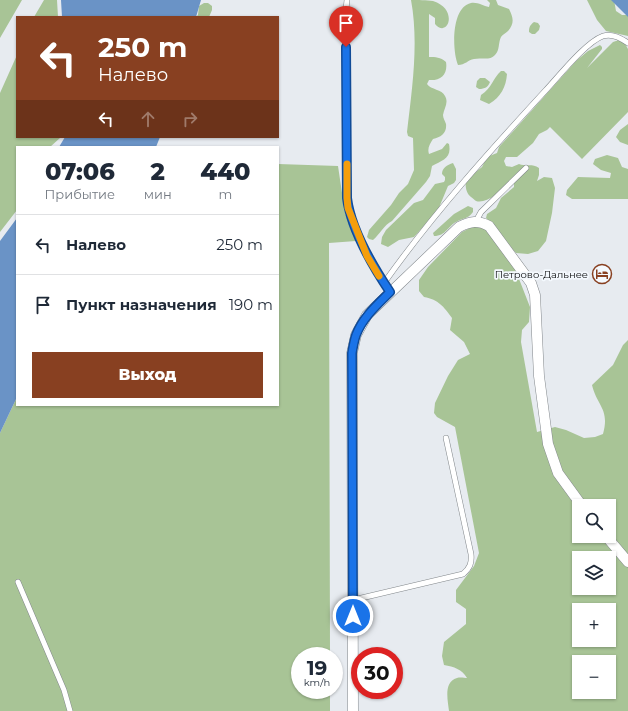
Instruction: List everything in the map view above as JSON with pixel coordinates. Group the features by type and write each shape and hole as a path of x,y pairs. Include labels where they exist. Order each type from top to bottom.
{"street":[{"path":"354,711 352,353 356,335 364,320 390,292 459,226 468,222 482,222 489,226 531,284 535,295 539,376 548,444 558,473 577,499"},
{"path":"612,543 628,562"}],"lane":[{"path":"347,0 345,18 348,208 367,256 390,292"},
{"path":"384,282 408,248 460,186 574,59 594,41 603,36 609,35 617,37 628,43"},
{"path":"476,221 481,212 526,168"},
{"path":"353,600 463,574 469,569 472,562 471,554 446,438"},
{"path":"18,582 64,690 70,711"}],"green space":[{"path":"0,0 22,0 0,38"},
{"path":"44,0 57,0 58,16 35,16"},
{"path":"411,0 433,1 441,5 446,10 448,16 449,21 447,25 444,28 440,28 435,24 435,18 429,14 429,57 436,57 446,62 446,70 443,76 437,79 429,80 427,84 444,94 447,101 443,115 446,130 441,136 433,139 428,152 429,154 442,149 447,143 449,144 450,149 448,156 432,166 430,176 426,182 392,221 373,240 367,237 369,230 408,184 414,170 413,138 408,136 407,132 413,83 415,49"},
{"path":"487,0 496,0 498,5 509,9 512,17 512,25 501,37 498,51 493,57 477,58 458,65 454,40 460,12 464,6 471,3 489,7 490,3"},
{"path":"587,0 614,0 616,11 622,15 628,15 628,36 606,31 597,20"},
{"path":"204,3 208,3 212,6 209,16 197,16 199,6"},
{"path":"534,22 538,23 540,26 539,30 535,34 532,34 529,32 529,29"},
{"path":"619,40 624,42 628,49 628,112 582,159 550,127 539,134 533,143 517,157 506,157 504,161 506,166 512,167 519,164 532,165 539,168 537,181 544,177 552,178 555,188 552,213 546,241 538,251 528,254 516,253 498,234 486,218 487,214 496,208 501,198 514,187 514,180 496,195 480,202 475,201 468,194 466,180 482,167 487,157 497,153 499,147 576,61 588,51 600,45 602,49 587,68 613,42"},
{"path":"16,57 16,138 60,138 51,146 16,146 16,211 0,232 0,93"},
{"path":"501,71 504,71 507,74 504,87 500,95 489,104 480,100 481,95 488,89"},
{"path":"480,78 485,78 490,82 483,89 476,87 477,81"},
{"path":"628,124 628,145 620,142 616,137 620,130"},
{"path":"607,155 618,158 622,167 628,169 628,199 572,199 566,195 567,190 578,177 610,178 611,173 601,170 593,164 595,159"},
{"path":"453,163 456,169 456,180 448,186 438,210 414,237 399,240 388,247 381,244 382,237 386,230 414,203 423,200 435,184 444,182 445,177 442,174 443,170"},
{"path":"279,164 338,166 345,213 356,241 329,243 330,647 291,647 291,699 330,699 330,711 0,711 0,433 16,399 16,406 279,406"},
{"path":"468,206 473,208 473,212 469,216 453,224 444,233 434,236 433,233 454,214"},
{"path":"478,224 488,229 512,261 530,307 529,322 522,330 521,342 537,432 555,427 584,438 595,437 603,434 605,426 604,413 592,385 613,365 623,345 628,340 628,711 449,711 447,692 450,683 457,678 467,678 463,672 444,665 442,656 444,642 466,624 466,609 456,602 456,590 474,566 479,553 455,427 437,417 434,413 435,403 448,376 458,360 470,354 464,342 450,330 452,318 446,310 437,302 424,297 419,291 419,280 428,267 462,232"}],"water":[{"path":"61,0 201,0 196,16 62,16"},
{"path":"611,0 628,0 628,17"},
{"path":"64,138 160,138 156,146 60,146"},
{"path":"16,219 16,399 0,433 0,241"}],"slow traffic":[{"path":"347,164 348,208 367,256 379,276"}],"place":[{"name":"Петрово-Дальнее","path":"602,274"}],"route":[{"path":"346,47 348,208 367,256 390,292 368,315 361,325 356,335 352,353 353,616"}]}
